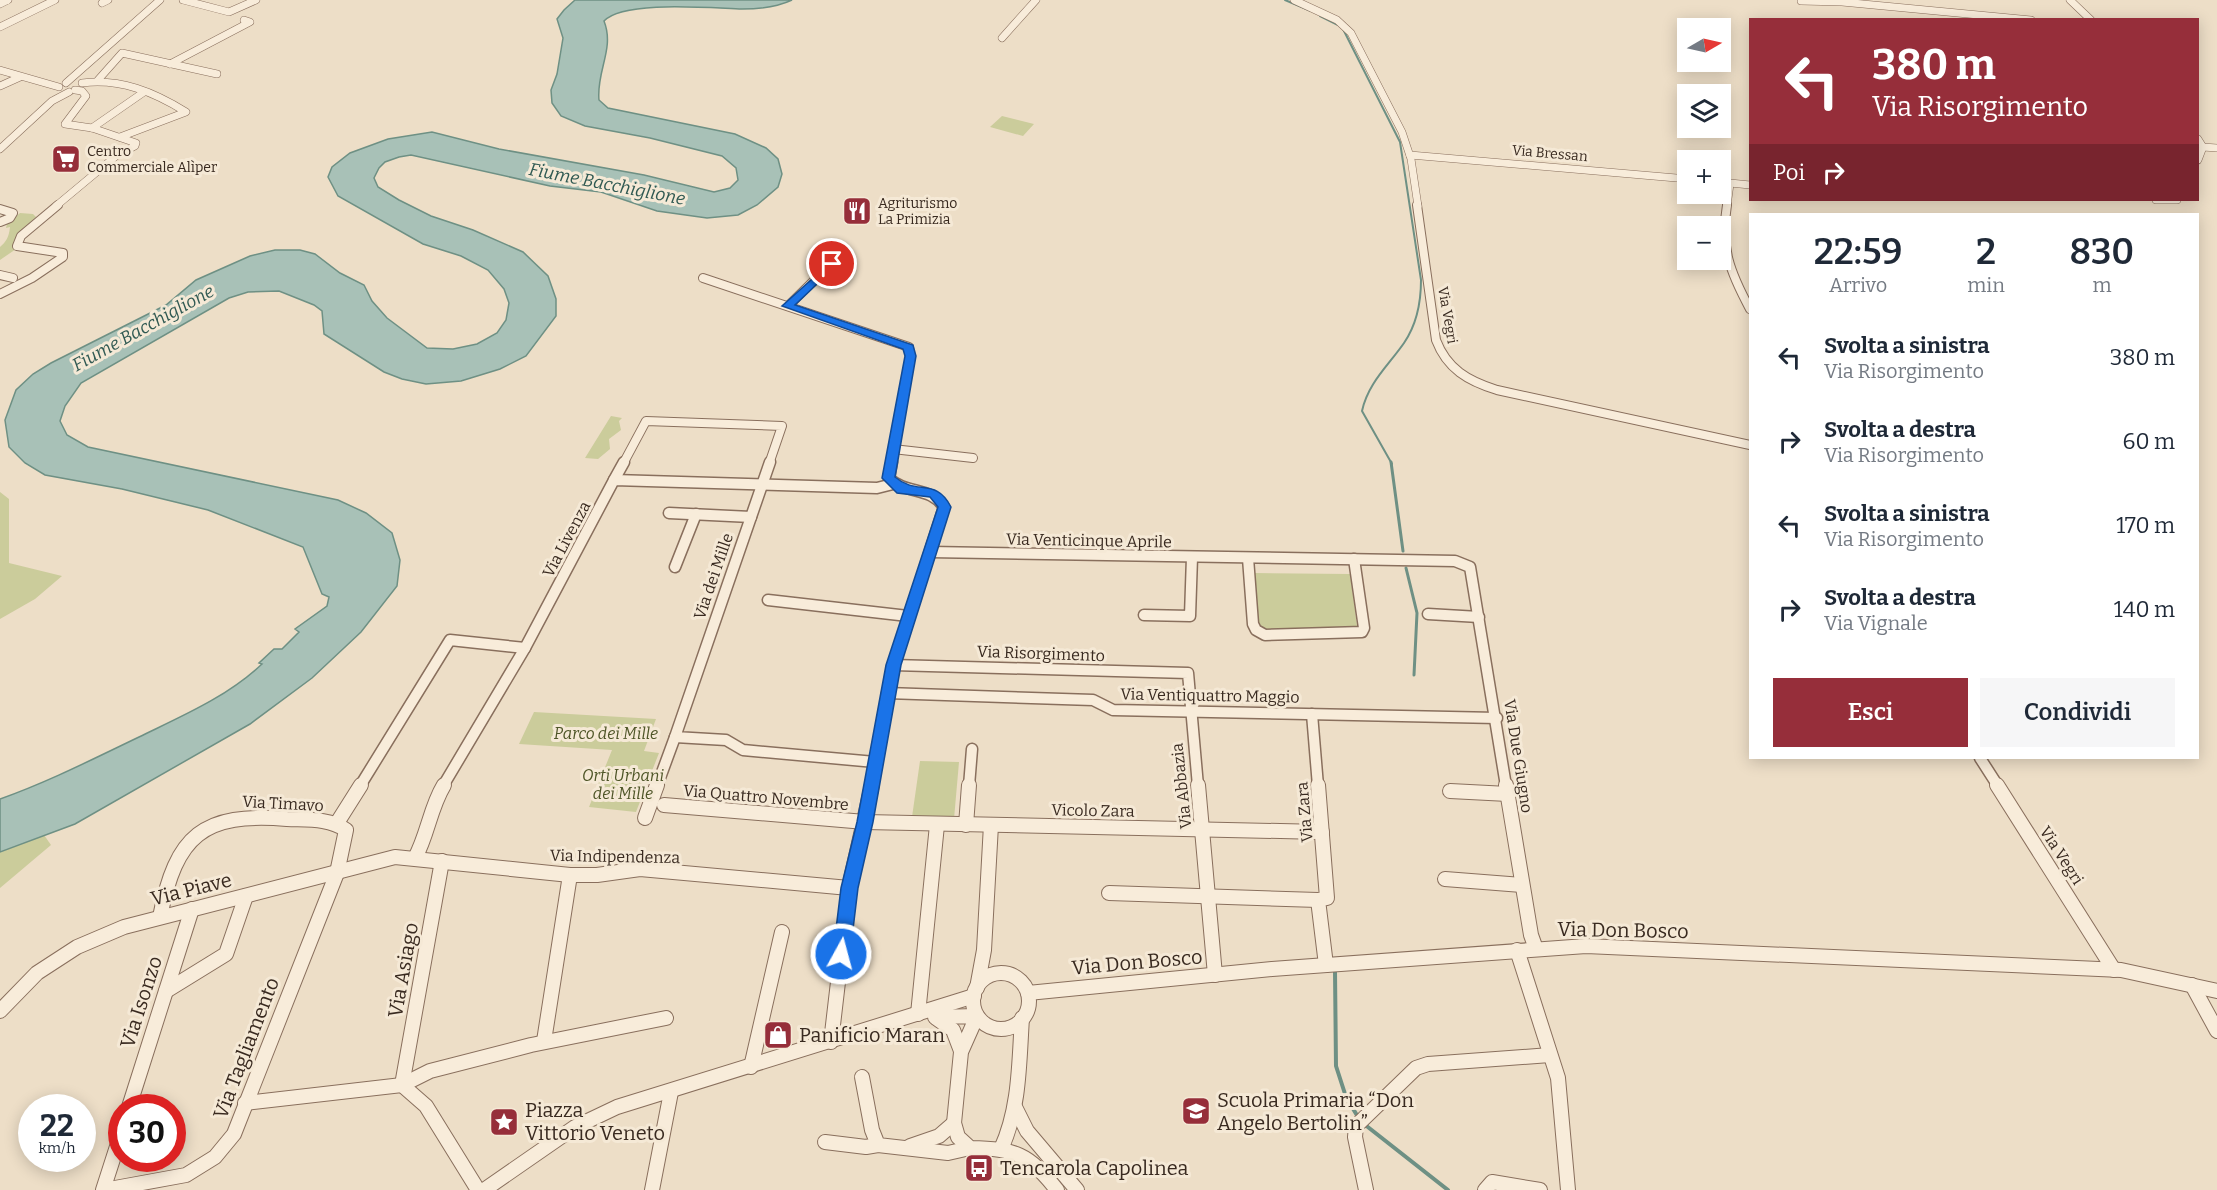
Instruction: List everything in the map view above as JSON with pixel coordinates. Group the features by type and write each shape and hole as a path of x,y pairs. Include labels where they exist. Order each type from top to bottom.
{"street":[{"path":"0,4 8,0"},
{"path":"0,27 55,0"},
{"path":"0,149 52,101 61,87 80,73 160,0"},
{"path":"183,0 229,12 256,0"},
{"path":"1002,38 1036,0"},
{"name":"Via Vegri","path":"1294,0 1336,20 1351,33 1402,132 1410,155 1436,340 1446,363 1455,372 1477,384 1497,390 1749,446"},
{"path":"2070,0 2089,18"},
{"path":"1801,1 1842,2 2010,18"},
{"path":"170,64 250,22 244,20"},
{"path":"233,31 243,33"},
{"path":"98,80 120,54 217,74"},
{"path":"0,70 72,91 82,91 86,96 65,124 92,128 136,143 56,204 17,242 17,246 21,248 63,253 63,258 32,278 0,294"},
{"path":"80,73 81,83"},
{"path":"0,86 20,77"},
{"path":"61,87 98,80 163,97 186,112 120,137"},
{"path":"52,101 72,91 81,83"},
{"path":"92,128 144,92"},
{"path":"2199,140 2204,147 2217,148"},
{"path":"2199,158 2204,147"},
{"name":"Via Bressan","path":"1410,155 1677,178"},
{"path":"1731,184 1749,184"},
{"path":"1727,204 1724,225 1725,253 1749,307"},
{"path":"0,209 13,213 10,218 0,222"},
{"path":"788,306 843,252"},
{"path":"0,275 13,278"},
{"path":"703,278 909,347 910,356 889,478 901,489 926,491 940,498 944,507 908,616 887,693 865,822 849,888 831,1042"},
{"name":"Via dei Mille","path":"614,480 646,421 782,426 645,818"},
{"path":"893,449 973,458"},
{"path":"614,480 877,488 893,484"},
{"name":"Via Livenza","path":"415,858 423,843 433,803 525,648 614,480"},
{"path":"669,513 751,517"},
{"path":"675,567 696,514"},
{"name":"Via Venticinque Aprile","path":"930,552 1455,561 1470,567"},
{"path":"1144,615 1190,616 1192,557"},
{"path":"1248,558 1253,624 1256,630 1265,634 1362,632 1364,628 1354,559"},
{"name":"Via Due Giugno","path":"1470,567 1497,718 1522,885 1531,935 1536,949"},
{"path":"768,600 908,616"},
{"path":"1428,614 1479,617"},
{"path":"337,823 450,640 525,648"},
{"name":"Via Risorgimento","path":"893,665 1188,673"},
{"name":"Via Abbazia","path":"1188,673 1215,975"},
{"name":"Via Ventiquattro Maggio","path":"887,693 1093,700 1113,710 1497,718"},
{"name":"Via Zara","path":"1312,714 1327,898 1318,900 1326,965"},
{"path":"675,736 726,740 743,750 875,762"},
{"path":"966,825 972,749"},
{"name":"Via Vegri","path":"1981,759 2114,970"},
{"path":"1450,790 1508,794"},
{"name":"Via Quattro Novembre","path":"664,805 865,822"},
{"name":"Via Timavo","path":"160,917 170,874 178,856 191,840 217,822 244,816 337,823 346,830 337,873"},
{"name":"Vicolo Zara","path":"865,822 1322,832"},
{"path":"915,1015 937,825"},
{"path":"484,1190 575,1127 617,1107 915,1015 975,992 987,978 1000,974 1016,977 1023,982 1028,993 1028,1009 1022,1018 1007,1028 990,1027 977,1016 973,1006 975,992 984,950 992,825"},
{"name":"Via Piave","path":"0,1011 37,973 77,947 124,927 395,857 415,858"},
{"name":"Via Indipendenza","path":"415,858 570,875 597,875 640,869 849,888"},
{"name":"Via Asiago","path":"402,1085 442,861"},
{"name":"Via Tagliamento","path":"103,1190 186,1175 215,1157 234,1134 337,873"},
{"path":"544,1041 570,875"},
{"path":"1445,879 1522,885"},
{"path":"1109,893 1318,900"},
{"path":"166,991 226,954 246,896"},
{"name":"Via Isonzo","path":"133,1094 192,909"},
{"path":"751,1067 782,932"},
{"name":"Via Don Bosco","path":"1028,993 1326,965 1586,946 2114,970 2217,991"},
{"path":"984,950 988,963 1000,974"},
{"path":"1517,950 1558,1078 1568,1190"},
{"path":"2192,985 2217,1031"},
{"path":"915,1015 977,1016"},
{"path":"961,1053 977,1016"},
{"path":"935,1017 952,1026 959,1040 961,1053 954,1123 958,1137 970,1148"},
{"path":"245,1103 402,1085 430,1071 544,1041 666,1018"},
{"path":"1001,1149 1011,1127 1015,1107 1022,1018"},
{"path":"1366,1190 1355,1137 1361,1122 1416,1068 1428,1064 1550,1055"},
{"path":"862,1077 872,1130 878,1145"},
{"path":"402,1085 426,1106 478,1190"},
{"path":"652,1190 671,1092"},
{"path":"1015,1107 1027,1131 1077,1190"},
{"path":"909,1146 939,1136 954,1123"},
{"path":"825,1142 866,1147 909,1146 948,1153 970,1148 1001,1149 1025,1156 1044,1173 1057,1190"},
{"path":"103,1190 109,1172"},
{"path":"1485,1190 1492,1182 1540,1190"}],"green space":[{"path":"1002,116 1034,124 1023,136 990,127"},
{"path":"20,213 33,214 36,217 21,231 12,246 16,249 0,260 0,247 10,231 10,227 6,228 7,224"},
{"path":"611,416 622,418 619,421 621,430 609,439 610,449 598,459 585,458"},
{"path":"0,492 9,499 9,563 62,576 35,599 0,619"},
{"path":"1254,573 1350,574 1357,626 1353,631 1265,630 1257,625"},
{"path":"534,712 656,719 644,751 659,753 636,812 589,807 612,750 519,744"},
{"path":"920,761 959,762 954,819 912,817"},
{"path":"44,835 51,845 0,888 0,852"}],"water":[{"name":"Fiume Bacchiglione","path":"575,0 792,0 755,9 668,7 629,10 614,14 604,21 607,41 600,79 599,100 608,108 735,134 766,148 778,159 782,174 778,187 757,205 738,215 707,218 657,211 601,192 550,186 411,155 399,157 385,162 379,168 374,178 378,187 431,216 473,230 523,252 548,276 556,299 556,316 526,356 500,369 461,381 426,384 402,379 384,372 324,334 322,311 314,305 279,291 248,292 229,298 81,383 65,406 60,421 67,435 88,447 338,500 366,513 392,533 400,560 397,586 361,632 312,678 250,724 75,824 0,852 0,799 87,762 219,696 248,676 274,649 282,649 299,632 295,629 327,606 329,597 322,594 303,547 208,510 122,489 45,475 25,463 9,447 5,420 16,390 33,374 51,363 166,305 196,280 250,256 275,250 300,250 315,254 340,273 364,285 372,301 387,318 427,348 453,349 477,344 497,333 506,320 509,303 504,289 488,270 461,256 423,244 338,196 328,177 332,167 350,153 388,139 432,132 499,149 644,175 714,192 730,188 738,180 736,168 722,156 650,138 585,126 561,116 552,103 551,90 557,74 563,38 557,19"}],"waterway":[{"path":"1285,0 1311,11"},
{"path":"1320,16 1338,25"},
{"path":"1343,29 1400,142 1421,280 1419,305 1412,328 1404,343 1374,383 1362,411 1391,462"},
{"path":"1391,462 1403,551"},
{"path":"1406,568 1417,613 1414,675"},
{"path":"1335,971 1336,1066 1346,1097 1358,1117"},
{"path":"1364,1124 1448,1190"}],"place":[{"name":"Centro Commerciale Alìper","path":"66,159"},
{"name":"Agriturismo La Primizia","path":"857,211"},
{"name":"Panificio Maran","path":"778,1035"},
{"name":"Scuola Primaria “Don Angelo Bertolin”","path":"1196,1111"},
{"name":"Piazza Vittorio Veneto","path":"504,1122"},
{"name":"Tencarola Capolinea","path":"979,1168"}],"route":[{"path":"832,264 788,306 909,347 910,356 889,478 901,489 933,493 940,498 944,507 893,665 865,822 849,888 841,954"}],"park label":[{"name":"Parco dei Mille","path":"606,733"},
{"name":"Orti Urbani dei Mille","path":"623,784"}]}
